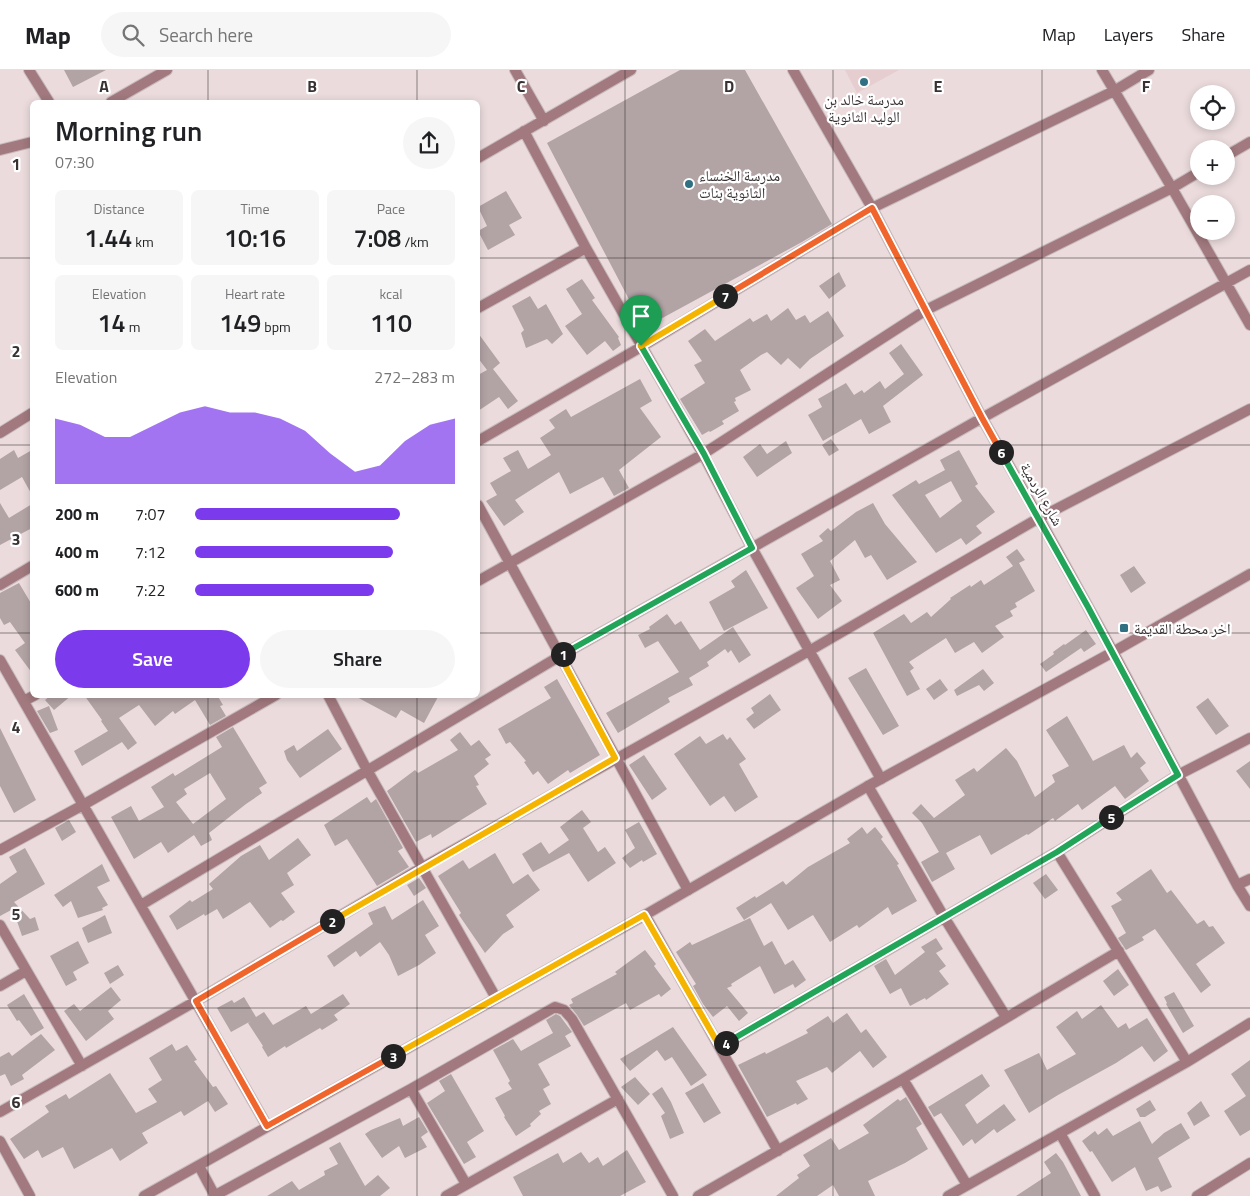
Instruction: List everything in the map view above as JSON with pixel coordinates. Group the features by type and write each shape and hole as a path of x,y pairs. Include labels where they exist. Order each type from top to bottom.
{"street":[{"path":"29,70 48,100"},
{"path":"114,100 167,70"},
{"path":"515,70 544,120"},
{"path":"480,157 631,70"},
{"name":"شارع الردمية","path":"794,70 872,208 982,418 1039,518 1237,886 1250,906"},
{"path":"1102,70 1250,325"},
{"path":"480,439 641,346 872,208 1114,91 1148,70"},
{"path":"524,132 586,248 704,454 752,548 881,780"},
{"path":"0,150 30,142"},
{"path":"1235,151 1250,142"},
{"path":"480,580 704,454 926,310 1190,177"},
{"path":"480,307 586,248"},
{"path":"140,905 560,656 982,418 1250,270"},
{"path":"0,1112 196,1001 423,867 809,651 1039,518 1250,408"},
{"path":"0,433 30,414"},
{"path":"480,509 688,890"},
{"path":"0,585 30,567"},
{"path":"144,1196 644,915 868,786 1250,574"},
{"path":"0,660 267,1126"},
{"path":"24,701 30,698"},
{"path":"0,850 271,698"},
{"path":"330,698 496,998"},
{"path":"720,1047 1057,852 1178,775 1250,738"},
{"path":"868,786 944,917 1006,1017"},
{"path":"1057,852 1187,1062"},
{"path":"1237,886 1250,878"},
{"path":"644,915 778,1151"},
{"path":"0,925 82,1066"},
{"path":"698,1196 903,1079 1119,951"},
{"path":"0,986 26,971"},
{"path":"199,1166 214,1196 411,1089 555,1007 564,1010 572,1019 674,1196"},
{"path":"948,1196 1187,1062 1250,1022"},
{"path":"903,1079 967,1186"},
{"path":"411,1089 466,1184"},
{"path":"446,1196 618,1098"},
{"path":"1060,1133 1094,1196"},
{"path":"0,1141 30,1196"},
{"path":"1197,1196 1250,1163"}],"shaded area":[{"name":"مدرسة خالد بن الوليد الثانوية","path":"845,70 899,70 857,93"}],"building":[{"path":"64,70 106,70 73,87"},
{"name":"مدرسة الخنساء الثانوية بنات","path":"680,70 745,70 832,224 644,328 547,143"},
{"path":"506,191 522,218 509,225 515,235 488,250 480,235 480,230 487,226 480,211 480,206"},
{"path":"839,272 846,286 829,299 819,286"},
{"path":"582,279 595,298 592,300 619,337 621,345 613,351 605,341 587,355 565,326 582,314 566,289"},
{"path":"530,296 538,309 546,304 563,334 552,344 547,339 526,348 521,333 524,330 512,306"},
{"path":"788,308 796,320 805,315 810,323 828,311 844,336 810,359 800,369 788,358 781,365 767,352 761,355 740,370 751,390 735,398 736,401 734,402 739,411 722,421 724,424 702,435 680,399 705,383 694,365 702,361 688,341 705,329 715,341 750,318 753,322 767,314 771,321"},
{"path":"480,336 500,363 493,369 518,401 508,409 499,397 480,410 480,374 487,370 480,361"},
{"path":"901,344 923,375 883,406 891,422 869,434 861,419 823,441 808,415 822,407 818,399 846,383 854,395 862,390 864,393 880,381 885,389 904,374 889,353"},
{"path":"640,379 652,401 640,408 661,437 619,470 629,488 614,496 603,477 570,494 559,472 515,500 524,512 504,526 486,501 497,495 490,483 511,471 503,458 518,450 528,469 551,455 540,438 555,428 549,420 566,409 571,417"},
{"path":"831,439 839,450 829,456 822,445"},
{"path":"786,441 792,453 757,477 743,457 760,444 767,454"},
{"path":"14,450 18,458 30,451 30,491 22,477 0,490 0,459"},
{"path":"959,450 978,484 975,486 995,512 976,526 982,533 966,545 961,538 936,553 892,495 916,480 919,484 945,470 940,460","holes":["951,481 962,501 940,518 925,495"]},
{"path":"0,503 9,518 30,505 30,529 0,545"},
{"path":"873,503 885,524 917,562 887,580 871,555 865,558 855,540 830,561 840,580 830,585 842,601 818,619 796,588 814,576 801,554 823,541 819,536 828,528 831,531 856,512"},
{"path":"1017,549 1025,560 1019,563 1035,591 1015,603 1017,607 1010,611 1013,616 995,626 1004,637 982,653 974,642 955,653 946,638 909,662 914,668 910,671 920,689 907,696 873,633 904,614 911,623 927,612 931,617 950,598 970,585 971,587 981,580 984,585 1013,566 1006,557"},
{"path":"1134,566 1146,583 1131,593 1120,575"},
{"path":"746,570 768,608 724,631 709,602 735,587 731,581"},
{"path":"19,583 30,602 30,670 15,650 25,643 10,622 4,625 0,618 0,593"},
{"path":"667,614 675,625 681,621 700,650 733,627 751,655 739,663 731,650 728,653 725,649 707,662 709,666 689,678 693,685 668,698 670,702 618,733 606,713 679,672 658,641 645,648 638,635 650,629 649,627"},
{"path":"1086,630 1096,644 1084,652 1081,648 1046,672 1040,664 1054,654 1053,652"},
{"path":"866,668 899,726 883,735 848,678"},
{"path":"983,669 994,683 984,691 979,685 957,696 954,690"},
{"path":"557,679 600,755 570,773 568,770 548,784 538,771 533,775 524,762 526,761 510,742 506,744 498,729 551,698 544,687"},
{"path":"940,679 948,690 934,700 926,689"},
{"path":"770,694 781,710 754,729 746,719 754,713 751,708"},
{"path":"47,698 68,698 54,710 45,700"},
{"path":"86,698 219,698 223,705 220,706 226,716 210,725 195,700 175,714 173,711 155,726 139,705 119,718 137,743 128,750 122,742 82,766 74,751 108,731"},
{"path":"359,698 437,698 424,723 401,710 396,718"},
{"path":"1208,698 1229,726 1216,735 1196,707"},
{"path":"49,706 58,730 50,733 37,711"},
{"path":"1067,716 1093,761 1124,745 1131,758 1137,752 1146,763 1140,768 1149,781 1125,799 1115,786 1082,810 1078,804 1055,821 1053,818 1028,835 991,855 980,835 946,853 955,869 932,882 921,862 939,852 922,823 912,813 921,804 934,818 965,795 955,780 974,768 977,772 1006,748 1017,761 1035,797 1055,782 1052,775 1069,766 1046,730"},
{"path":"233,727 267,783 259,788 262,793 209,833 212,840 201,846 194,835 168,853 161,842 134,859 111,817 131,806 139,821 164,807 151,787 173,773 175,776 222,747 216,737","holes":["210,773 226,799 193,824 176,802 187,794 184,789"]},
{"path":"0,728 36,800 14,813 0,786"},
{"path":"328,729 342,749 300,778 287,760 284,751 294,745 297,751"},
{"path":"460,732 471,746 479,740 491,755 485,759 489,764 474,776 479,785 476,786 487,804 432,838 431,834 416,842 387,791 415,770 418,773 458,750 450,740"},
{"path":"723,734 727,740 730,737 746,759 739,764 758,797 735,812 724,796 710,806 674,754 700,736 706,744"},
{"path":"644,755 667,789 652,800 629,765"},
{"path":"1250,761 1250,789 1236,771"},
{"path":"367,797 371,803 376,799 403,848 398,851 409,867 377,886 347,839 335,846 324,825"},
{"path":"582,810 591,822 583,828 598,852 605,847 616,863 588,882 569,853 533,872 522,854 541,842 549,854 569,840 560,827"},
{"path":"69,820 76,832 62,841 55,828"},
{"path":"639,822 657,854 643,862 642,860 630,868 622,858 635,848 625,830"},
{"path":"862,827 867,834 875,827 883,837 881,839 899,864 897,865 917,901 892,915 888,907 859,928 857,925 830,942 813,915 788,930 771,903 744,920 736,908 783,881 786,885 808,867 850,843 847,839"},
{"path":"298,838 311,855 287,873 294,885 281,893 295,912 270,928 250,902 223,919 217,909 205,916 204,914 177,930 169,916 190,900 192,902 213,889 209,884 241,856 260,845 269,860"},
{"path":"25,848 45,884 14,902 30,919 35,917 39,930 22,936 13,909 0,916 0,884 17,872 9,857"},
{"path":"495,853 513,884 528,874 540,890 506,915 514,927 503,934 485,953 459,915 461,913 438,876 463,860 469,869"},
{"path":"102,864 110,881 97,887 108,905 102,908 103,910 78,918 71,901 63,907 54,895"},
{"path":"1151,869 1167,893 1171,890 1197,924 1204,920 1209,927 1213,926 1225,943 1196,964 1211,985 1201,993 1155,929 1142,937 1144,940 1126,950 1118,938 1126,933 1111,906 1122,900 1116,893"},
{"path":"1046,874 1058,890 1045,899 1033,883"},
{"path":"419,878 426,888 414,896 407,885"},
{"path":"423,900 439,926 425,935 436,953 398,976 389,955 380,942 360,957 356,951 334,967 327,956 373,924 368,913 385,906 392,920"},
{"path":"105,915 112,933 88,943 82,928"},
{"path":"750,918 764,946 772,941 785,965 793,960 806,980 795,988 793,984 774,994 760,966 727,988 748,1013 739,1021 727,1006 713,1017 703,1004 693,986 696,984 676,952 690,942 692,945"},
{"path":"936,938 943,949 936,953 946,966 939,971 949,984 926,1000 925,998 910,1006 901,988 890,994 874,966 886,959 895,975 925,952 921,947"},
{"path":"78,941 89,963 73,972 77,980 66,986 50,956"},
{"path":"645,950 671,989 661,997 659,994 630,1010 626,1003 584,1026 569,1005 573,1003 571,999 617,974 615,972"},
{"path":"118,965 124,975 110,984 104,973"},
{"path":"1118,969 1129,985 1114,996 1103,981"},
{"path":"111,987 121,1000 108,1011 114,1019 86,1041 64,1011 74,1004 80,1011"},
{"path":"1174,992 1194,1026 1183,1033 1164,997"},
{"path":"24,994 44,1028 31,1036 19,1020 17,1021 7,1005"},
{"path":"343,994 350,1004 334,1015 338,1020 286,1048 285,1046 268,1057 248,1023 251,1021 231,1032 217,1008 232,1000 234,1003 244,997 256,1017 264,1012 273,1025 306,1006 311,1014"},
{"path":"1101,1005 1118,1028 1126,1023 1129,1029 1147,1018 1168,1051 1154,1062 1142,1046 1029,1113 1004,1070 1039,1053 1047,1070 1076,1054 1056,1027 1077,1011 1082,1019"},
{"path":"847,1013 861,1033 866,1029 887,1057 873,1068 860,1051 832,1073 827,1067 796,1081 808,1099 767,1117 738,1065 765,1052 766,1054 808,1033 806,1030 828,1016 833,1023"},
{"path":"556,1014 560,1016 572,1032 565,1036 571,1046 538,1064 550,1085 543,1089 551,1104 539,1111 541,1114 530,1124 531,1126 516,1136 495,1098 512,1089 508,1083 510,1081 493,1050 513,1039 521,1051 553,1033 546,1020"},
{"path":"673,1027 707,1075 691,1086 672,1057 665,1061 657,1050 630,1071 620,1059"},
{"path":"41,1034 55,1050 22,1075 24,1079 11,1086 5,1074 0,1076 0,1057 9,1052 12,1056"},
{"path":"172,1044 176,1051 187,1045 197,1060 194,1061 213,1087 216,1086 228,1104 215,1112 208,1101 184,1116 181,1111 142,1133 148,1143 120,1161 112,1148 74,1169 63,1147 42,1158 38,1150 24,1159 10,1139 49,1112 45,1106 66,1094 69,1099 110,1073 136,1113 157,1102 148,1089 162,1080 149,1058"},
{"path":"1250,1060 1250,1130 1240,1136 1224,1111 1246,1096 1231,1074"},
{"path":"451,1074 484,1131 467,1142 476,1157 464,1164 427,1103 445,1091 439,1081"},
{"path":"982,1074 990,1086 965,1105 977,1124 1004,1104 1016,1120 997,1133 994,1129 975,1144 972,1139 963,1146 941,1113 934,1117 928,1107"},
{"path":"635,1077 650,1094 638,1105 621,1087"},
{"path":"703,1083 721,1113 704,1123 685,1093"},
{"path":"662,1087 671,1102 684,1133 670,1139 661,1116 665,1113 652,1094"},
{"path":"906,1097 922,1124 916,1128 928,1149 905,1163 868,1181 875,1196 839,1196 833,1185 817,1196 776,1196 799,1178 797,1175 810,1166 803,1155 831,1138 839,1150 869,1133 863,1125 898,1099 900,1101"},
{"path":"1150,1100 1156,1110 1145,1117 1140,1117 1136,1109"},
{"path":"1201,1101 1210,1116 1194,1126 1187,1113"},
{"path":"419,1117 428,1132 421,1137 427,1147 405,1158 399,1146 382,1158 365,1134 400,1118 403,1126"},
{"path":"1140,1121 1152,1144 1164,1133 1181,1123 1190,1138 1158,1158 1172,1187 1161,1192 1158,1186 1146,1191 1135,1167 1112,1182 1092,1151 1090,1152 1082,1141 1095,1131 1098,1135 1107,1128 1113,1136"},
{"path":"340,1142 365,1186 378,1175 390,1188 380,1196 267,1196 292,1181 299,1190 325,1175 324,1171 338,1164 329,1148"},
{"path":"627,1150 646,1182 620,1196 523,1196 513,1177 558,1153 563,1163 581,1152 589,1163 598,1157 603,1166"},
{"path":"1056,1153 1063,1162 1081,1196 1016,1196 1051,1173 1044,1162"}],"place":[{"name":"مدرسة خالد بن الوليد الثانوية","path":"864,82"},
{"name":"مدرسة الخنساء الثانوية بنات","path":"689,184"},
{"name":"اخر محطة القديمة","path":"1124,628"}],"route":[{"path":"872,208 982,418 1039,518 1178,775 1057,852 720,1047 644,915 267,1126 196,1001 423,867 615,758 560,656 752,548 704,454 641,346 872,208"}]}
